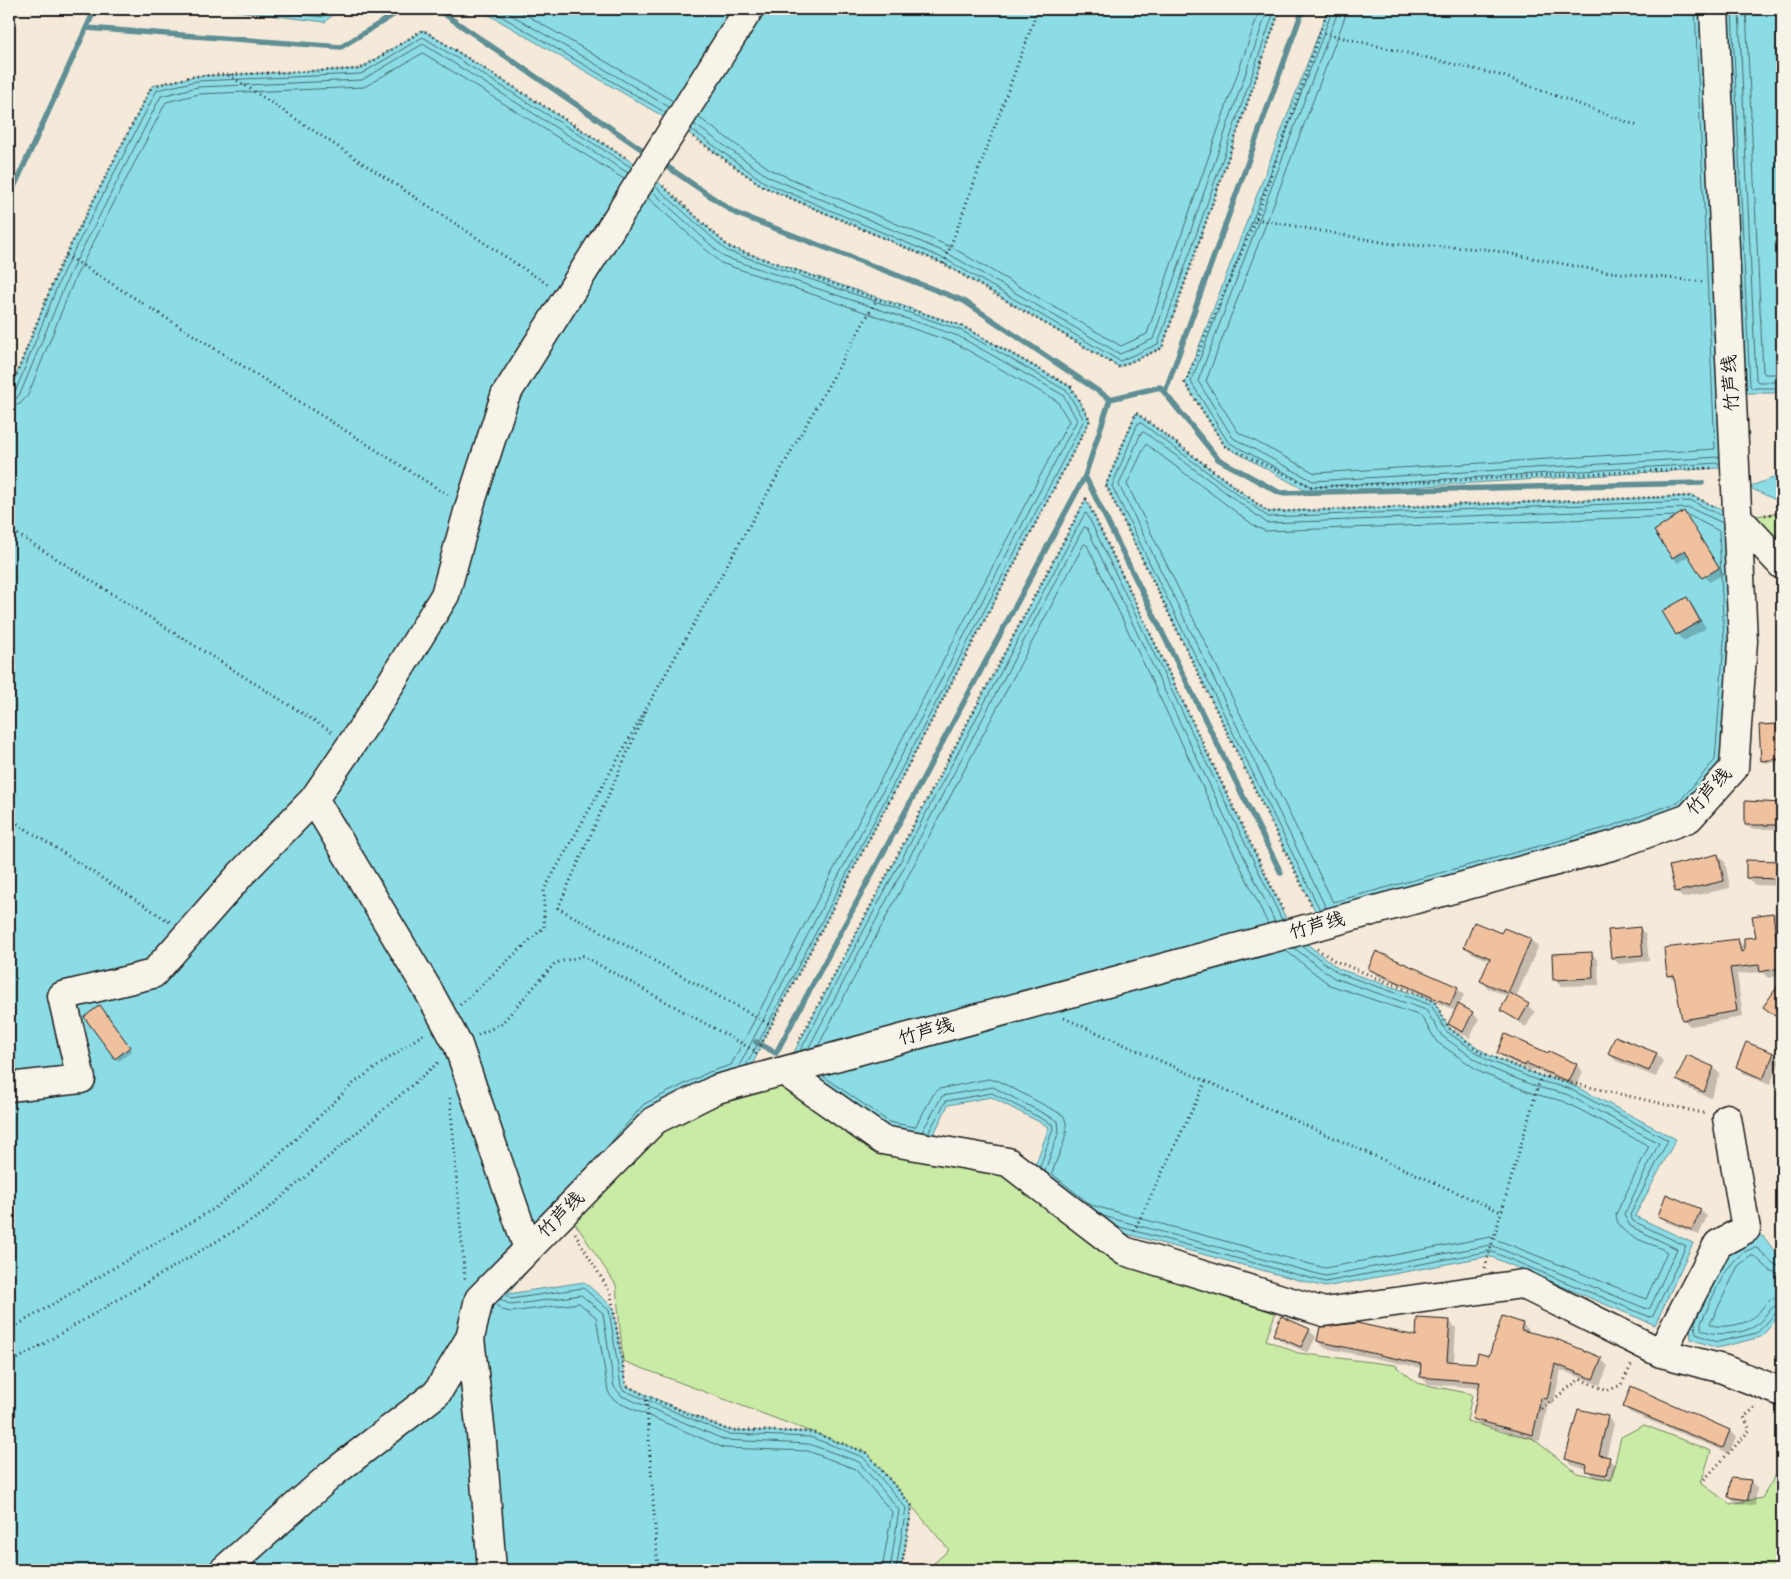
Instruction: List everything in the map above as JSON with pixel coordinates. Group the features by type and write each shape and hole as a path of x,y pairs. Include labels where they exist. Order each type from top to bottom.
{"street":[{"path":"9,1087 81,1079 62,996 154,974 240,874 314,799 445,595 469,508 505,396 749,9"},
{"name":"竹芦线","path":"492,1570 482,1443 470,1338 479,1299 655,1120 716,1089 1615,845 1689,818 1734,768 1743,642 1714,9"},
{"path":"1738,518 1782,565"},
{"path":"314,799 452,1033 528,1249"},
{"path":"784,1071 882,1140 1008,1162 1124,1251 1324,1312 1522,1284 1652,1348 1723,1369 1779,1391"},
{"path":"1652,1348 1718,1244 1746,1229 1727,1118"},
{"path":"224,1570 332,1474 437,1393 470,1338"}],"path":[{"path":"944,264 1038,9"},
{"path":"676,124 762,186 944,264 1119,367 1162,348 1280,9"},
{"path":"1328,9 1256,219 1185,383 1225,446 1312,487 1735,467"},
{"path":"9,393 66,255 152,86 196,76 360,69 423,30 653,160 729,247 877,299 962,326 1071,387 1090,420 757,1051 583,956 555,963 501,1024 452,1033 354,1083 277,1157 215,1208 9,1330"},
{"path":"1319,32 1503,76 1638,126"},
{"path":"228,74 567,298"},
{"path":"1256,219 1392,244 1485,250 1601,271 1727,285"},
{"path":"66,255 469,508"},
{"path":"9,1364 261,1215 452,1033 544,927 544,890 877,299"},
{"path":"1322,925 1106,485 1136,413 1268,512 1694,496 1738,518"},
{"path":"784,1071 1086,499 1293,932 1336,961 1434,1001 1449,1028 1482,1053 1541,1076 1727,1118"},
{"path":"9,529 351,744"},
{"path":"654,692 558,908 771,1025"},
{"path":"9,818 188,934"},
{"path":"1032,1003 1502,1212"},
{"path":"1479,1291 1541,1076"},
{"path":"1124,1251 1206,1081"},
{"path":"450,1094 466,1290"},
{"path":"563,1213 611,1294 626,1386 728,1430 812,1432 866,1453 912,1506 901,1570"},
{"path":"1541,1409 1580,1379 1607,1391 1621,1385 1652,1348"},
{"path":"1701,1482 1750,1430 1744,1417 1779,1391"},
{"path":"646,1396 658,1570"}],"green space":[{"path":"1782,513 1782,565 1738,518"},
{"path":"780,1080 1008,1162 1126,1258 1279,1303 1266,1340 1298,1353 1395,1365 1417,1383 1472,1394 1467,1421 1503,1432 1532,1438 1577,1473 1611,1480 1621,1437 1644,1425 1711,1451 1701,1483 1730,1504 1762,1498 1775,1476 1782,1477 1782,1570 926,1570 949,1550 867,1453 623,1361 616,1285 569,1214 663,1124"}],"water":[{"path":"221,9 339,9 325,22"},
{"path":"479,9 1280,9 1162,348 1119,367 944,264 762,186 676,124"},
{"path":"1328,9 1714,9 1735,467 1310,493 1225,446 1185,383"},
{"path":"1728,9 1782,9 1782,393 1745,393"},
{"path":"423,30 646,171 729,247 962,326 1071,387 1090,420 771,1025 744,1082 655,1120 508,1294 584,1282 613,1307 626,1386 728,1430 812,1432 867,1453 912,1506 901,1570 9,1570 9,393 58,270 152,86 196,76 360,69"},
{"path":"1136,413 1268,512 1693,496 1738,518 1734,768 1689,818 1322,925 1106,485"},
{"path":"1782,475 1782,498 1776,500 1748,487"},
{"path":"1086,499 1293,933 1339,969 1434,1001 1449,1028 1490,1056 1541,1076 1569,1083 1676,1139 1635,1216 1693,1243 1655,1325 1489,1256 1325,1287 1082,1222 1030,1180 1049,1127 991,1097 948,1105 927,1148 882,1140 784,1071"},
{"path":"1763,1236 1782,1257 1782,1313 1761,1337 1717,1348 1691,1339 1690,1321 1723,1253 1745,1237"}],"building":[{"path":"1684,511 1719,568 1702,578 1685,550 1672,558 1654,531"},
{"path":"1687,597 1700,621 1676,635 1662,611"},
{"path":"1778,724 1780,759 1761,761 1759,725"},
{"path":"1745,801 1782,803 1782,825 1745,825"},
{"path":"1718,854 1724,881 1675,892 1669,866"},
{"path":"1746,860 1782,861 1782,879 1746,878"},
{"path":"1773,913 1780,968 1760,972 1759,965 1730,968 1737,1011 1682,1020 1674,975 1667,976 1664,948 1738,939 1741,952 1744,951 1744,938 1756,937 1752,916"},
{"path":"1474,922 1501,933 1504,928 1531,939 1508,993 1480,981 1490,958 1464,947"},
{"path":"1640,927 1643,955 1611,958 1608,930"},
{"path":"1376,951 1458,987 1450,1005 1368,969"},
{"path":"1592,952 1593,978 1553,980 1552,954"},
{"path":"1782,980 1782,1021 1763,1007"},
{"path":"1510,993 1529,1004 1519,1021 1500,1010"},
{"path":"1458,1004 1473,1012 1463,1032 1448,1024"},
{"path":"100,1005 130,1047 115,1059 84,1017"},
{"path":"1505,1034 1577,1064 1569,1082 1526,1063 1525,1066 1497,1053"},
{"path":"1615,1036 1657,1053 1649,1071 1608,1054"},
{"path":"1746,1042 1774,1053 1763,1079 1736,1067"},
{"path":"1687,1055 1714,1067 1704,1092 1676,1080"},
{"path":"1666,1194 1701,1209 1692,1230 1658,1216"},
{"path":"1281,1316 1310,1329 1301,1347 1273,1335"},
{"path":"1502,1316 1523,1323 1521,1330 1554,1338 1602,1358 1593,1379 1555,1364 1547,1399 1541,1398 1533,1435 1472,1419 1480,1382 1420,1377 1421,1364 1317,1341 1320,1327 1357,1323 1416,1336 1417,1318 1450,1320 1447,1361 1476,1363 1478,1353 1489,1356"},
{"path":"1631,1386 1730,1430 1723,1448 1623,1407"},
{"path":"1578,1409 1608,1416 1599,1455 1610,1457 1606,1475 1586,1471 1587,1465 1565,1459"},
{"path":"1731,1478 1751,1480 1748,1500 1728,1497"}],"waterway":[{"path":"9,198 95,9"},
{"path":"86,28 341,47 403,9"},
{"path":"437,9 650,155"},
{"path":"1165,392 1303,9"},
{"path":"662,163 735,213 964,301 1110,399 1160,387 1218,459 1280,493 1702,483"},
{"path":"756,1042 776,1053 1085,476 1110,399"},
{"path":"1085,476 1281,873"}]}
